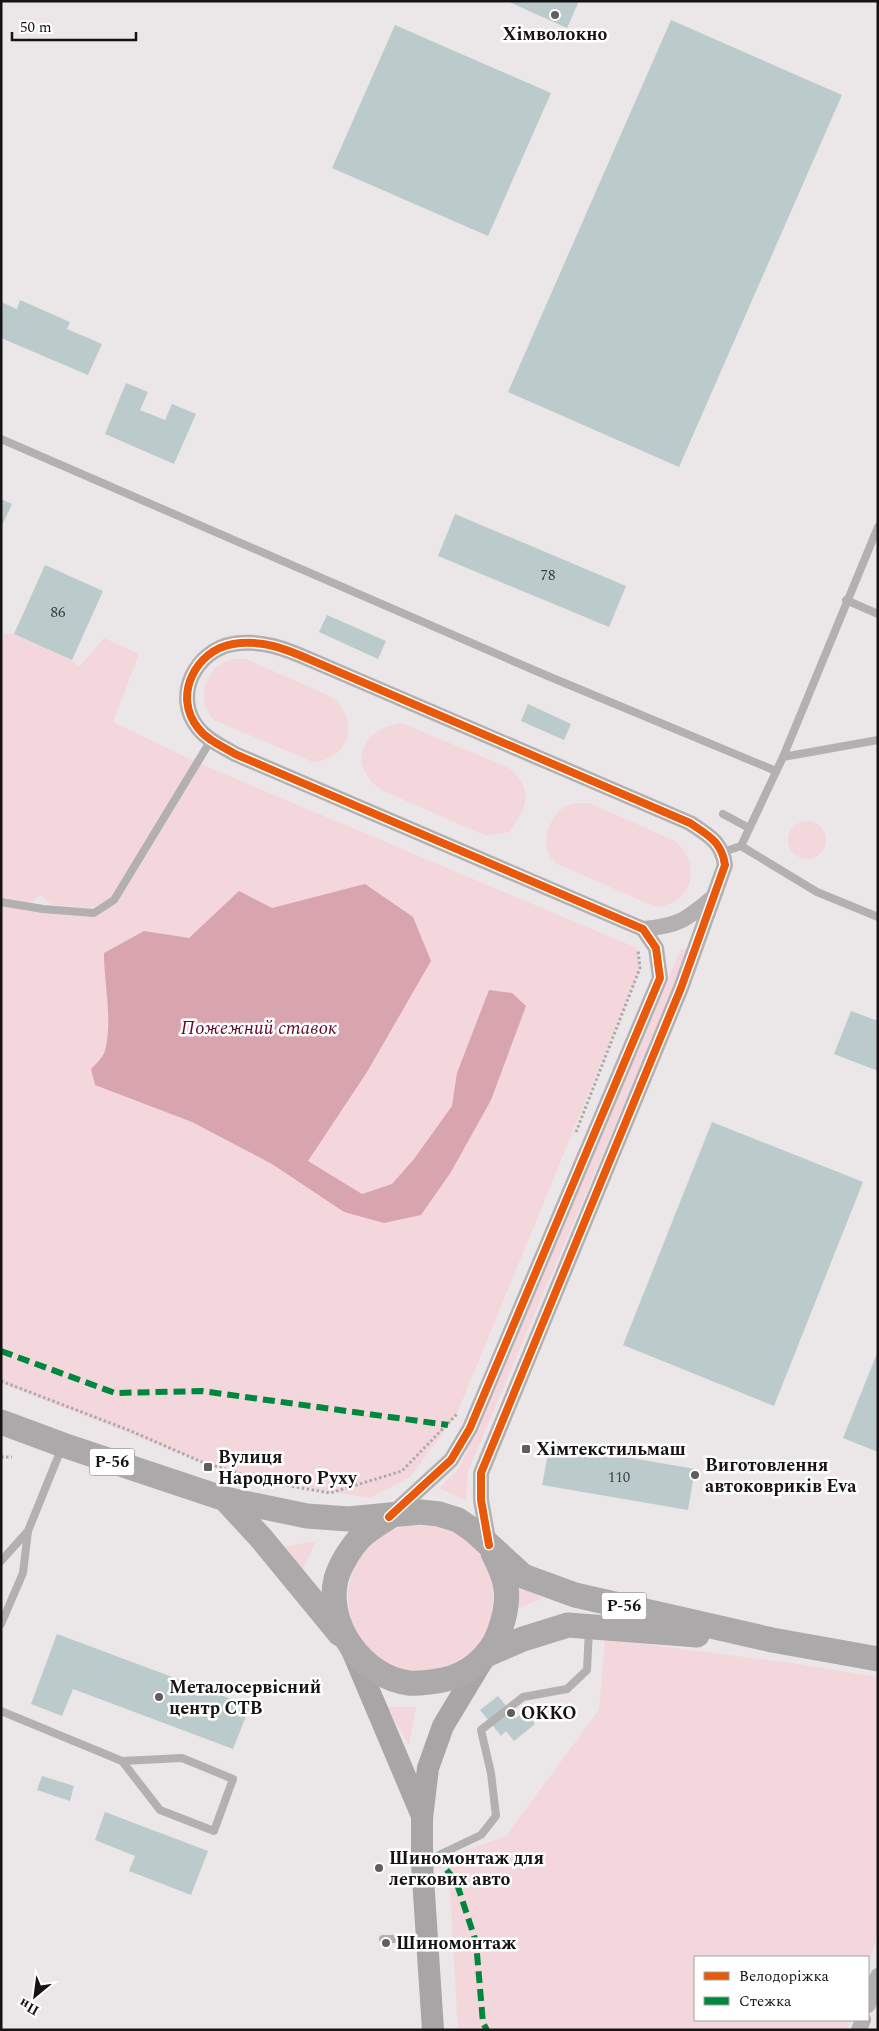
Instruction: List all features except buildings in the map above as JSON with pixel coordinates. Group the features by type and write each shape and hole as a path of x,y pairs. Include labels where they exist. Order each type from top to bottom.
{"main road":[{"name":"Р-56","path":"1,1422 62,1445 225,1499 307,1516 348,1519 389,1517 421,1512 439,1514 458,1520 474,1530 523,1576 575,1595 772,1640 878,1659"},
{"name":"Р-56","path":"225,1499 261,1538 349,1644 370,1666 388,1677 415,1683 452,1678 468,1671 486,1655 523,1639 568,1625 772,1640"},
{"path":"389,1517 361,1536 350,1551 336,1580 336,1611 341,1628 422,1818"},
{"path":"433,2030 422,1864 422,1818 428,1768 443,1726 496,1641 506,1612 508,1593 504,1573 489,1545"}],"street":[{"path":"489,1545 481,1500 481,1472 681,988 724,865 723,852 710,837 690,824 282,648 256,643 234,644 214,649 198,664 189,681 186,697 189,713 197,727 211,740 235,754 643,928 665,927 688,919 712,898"},
{"path":"389,1517 451,1460 470,1428 660,978 656,948 643,928"},
{"path":"869,2002 878,1976"}],"lane":[{"path":"1,439 534,670 776,771"},
{"path":"723,852 741,846 783,757 846,600 878,527"},
{"path":"846,600 878,614"},
{"path":"1,902 43,910 94,913 114,900 211,740"},
{"path":"783,757 878,740"},
{"path":"723,814 749,828"},
{"path":"741,846 817,892 878,917"},
{"path":"1,1624 23,1573 28,1531 62,1445"},
{"path":"1,1561 28,1531"},
{"path":"422,1864 481,1835 496,1816 491,1773 481,1730 523,1696 567,1689 574,1683 587,1670 589,1627"},
{"path":"1,1711 122,1761 182,1758 233,1779 214,1831 160,1810 122,1761"},
{"path":"382,1939 427,1939"}],"path":[{"path":"572,1141 640,968 637,948"},
{"path":"1,1382 202,1462 268,1482 330,1493 402,1471 456,1416 460,1407"},
{"path":"1,1457 12,1457"}],"shaded area":[{"path":"4,633 14,634 72,660 79,667 104,638 139,654 113,722 198,763 637,948 640,968 456,1416 410,1477 370,1498 268,1482 202,1462 1,1383 1,902 94,913 112,901 89,908 52,905 40,894 31,903 1,898 1,643"},
{"path":"234,659 246,659 332,697 341,707 346,717 347,737 343,746 336,754 313,762 214,720 205,702 206,684 216,668 224,662"},
{"path":"402,723 509,768 517,776 523,784 526,799 520,815 509,832 487,836 381,790 370,780 364,769 363,749 377,732 388,726"},
{"path":"589,803 675,841 689,861 691,871 690,882 686,891 669,904 656,907 557,864 549,855 546,841 553,819 563,808 569,805"},
{"path":"807,821 821,826 826,840 821,854 807,859 793,854 788,840 793,826"},
{"path":"681,949 687,950 686,958 468,1471 466,1501 439,1488 460,1467"},
{"path":"422,1524 437,1525 451,1529 475,1545 491,1569 495,1583 495,1613 491,1627 475,1651 451,1667 437,1671 422,1672 407,1671 393,1667 369,1651 353,1627 349,1613 348,1598 349,1583 353,1569 369,1545 393,1529 407,1525"},
{"path":"316,1541 301,1573 284,1547"},
{"path":"517,1584 543,1598 519,1608"},
{"path":"605,1639 792,1663 878,1677 878,1935 869,1962 869,1956 694,1956 694,2021 850,2021 847,2030 458,2030 448,1857 506,1836 599,1710"},
{"path":"386,1707 416,1707 409,1745"}],"water":[{"name":"Пожежний ставок","path":"365,884 413,917 431,961 367,1072 308,1161 362,1194 392,1184 414,1159 452,1106 457,1073 489,990 512,993 526,1006 491,1100 451,1172 421,1215 384,1223 344,1212 272,1164 192,1122 95,1085 91,1069 104,1053 107,1039 108,1014 104,953 144,931 189,938 239,891 272,908"}],"marked path":[{"path":"1,1351 115,1393 202,1391 448,1425"},
{"path":"441,1853 445,1868 456,1881 476,1942 483,2023 487,2030"}],"cycle path":[{"path":"389,1517 451,1460 470,1428 660,978 656,948 643,929 235,754 210,739 198,728 191,715 187,702 188,689 192,676 208,655 220,648 233,644 263,644 292,652 690,823 713,840 721,850 723,857 725,865 681,988 481,1473 481,1500 489,1545"}],"place":[{"name":"Хімволокно","path":"555,15"},
{"name":"Хімтекстильмаш","path":"526,1449"},
{"name":"Вулиця Народного Руху","path":"208,1467"},
{"name":"Виготовлення автоковриків Eva","path":"695,1475"},
{"name":"Металосервісний центр СТВ","path":"159,1697"},
{"name":"ОККО","path":"511,1713"},
{"name":"Шиномонтаж для легкових авто","path":"379,1868"},
{"name":"Шиномонтаж","path":"386,1943"}]}
